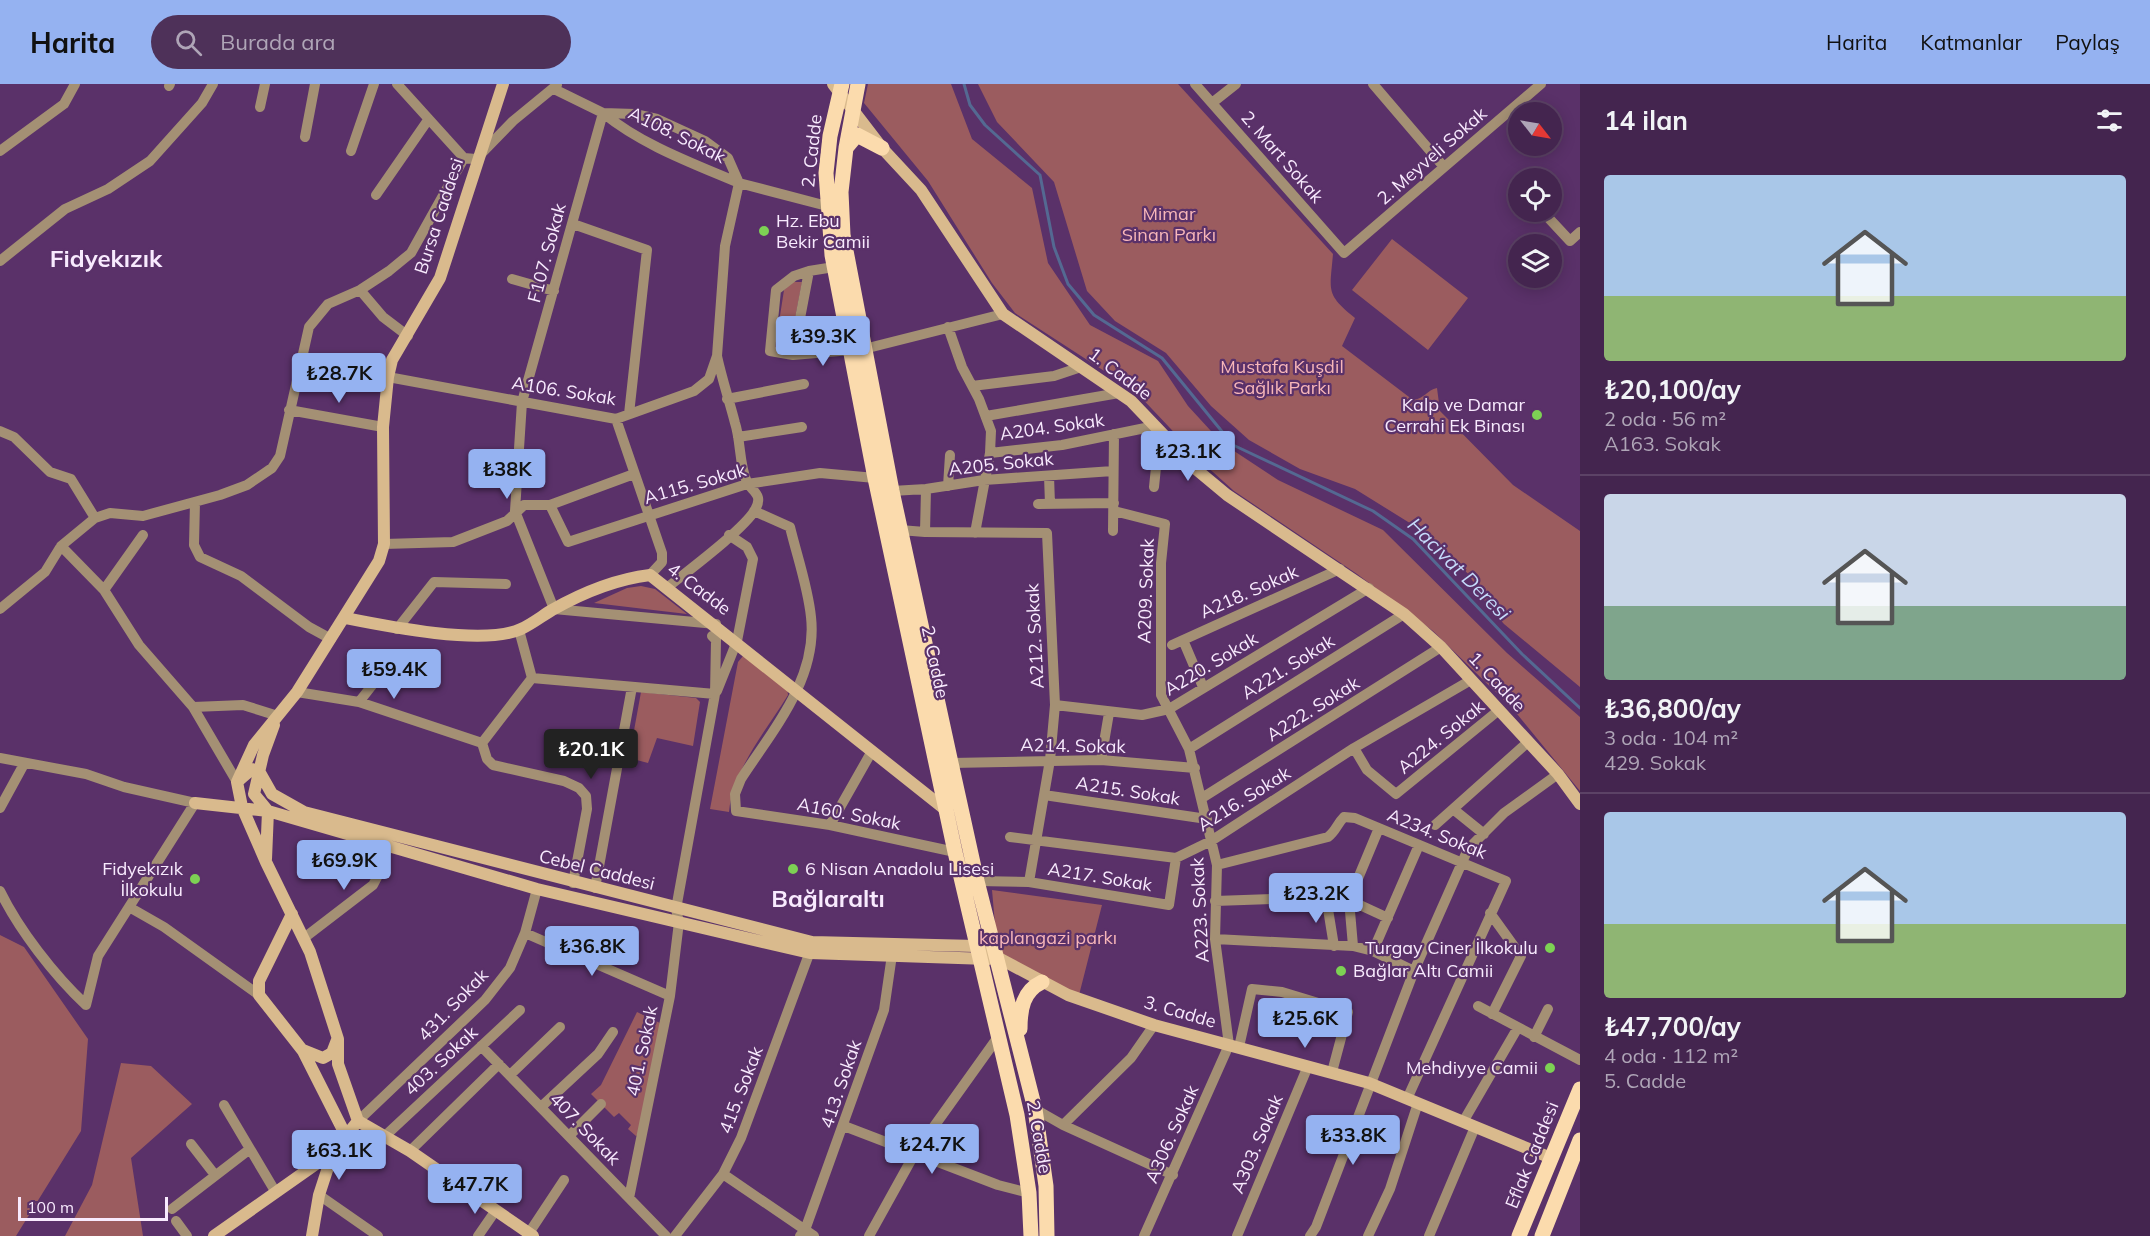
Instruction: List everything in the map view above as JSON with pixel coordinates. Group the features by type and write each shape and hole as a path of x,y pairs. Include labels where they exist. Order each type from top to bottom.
{"main road":[{"name":"Bursa Caddesi","path":"237,782 254,745 297,692 379,561 384,544 383,427 387,377 392,360 440,278 470,158 503,84"},
{"name":"2. Cadde","path":"858,84 846,148 841,192 843,236 876,478 977,953 1017,1115 1029,1194 1031,1236"},
{"name":"2. Cadde","path":"838,87 826,173 827,206 834,267 892,491 977,881 1035,1109 1046,1186 1047,1236"},
{"name":"1. Cadde","path":"838,87 853,111 882,148 921,190 1003,314 1119,393 1197,470 1227,495 1404,614 1442,647 1558,774 1580,804"},
{"path":"846,148 856,135 882,148"},
{"name":"4. Cadde","path":"345,618 398,629 483,635 519,630 554,609 627,577 650,575 716,624 946,810"},
{"path":"266,862 268,811 254,794 259,771 278,716"},
{"path":"259,771 252,769 237,782 242,807 266,862 304,938 338,1039 338,1064 358,1121 410,1151 530,1235"},
{"name":"Cebel Caddesi","path":"259,771 272,794 304,812 676,909 811,948"},
{"name":"Cebel Caddesi","path":"195,803 268,811 537,889 811,948 977,953"},
{"path":"577,884 579,899"},
{"path":"292,914 259,981 259,995 302,1050 346,1136"},
{"path":"947,946 959,940 972,924"},
{"name":"Cebel Caddesi","path":"893,951 947,946 977,953"},
{"name":"3. Cadde","path":"977,953 998,958 1068,995 1154,1025 1369,1083 1551,1158"},
{"path":"1019,1044 1022,1007 1034,986 1042,982"},
{"path":"302,1050 322,1058 332,1053 338,1039"},
{"name":"Eflak Caddesi","path":"1520,1236 1580,1089"},
{"path":"214,1236 333,1152 358,1121"},
{"path":"1542,1236 1575,1165 1580,1140"},
{"path":"312,1236 319,1196 333,1152"}],"street":[{"path":"0,151 64,104 75,84"},
{"path":"0,261 65,209 108,189 150,161 202,103 213,84"},
{"path":"260,107 265,84"},
{"path":"305,137 315,84"},
{"path":"351,151 374,84"},
{"path":"397,84 428,120 470,158"},
{"name":"2. Mart Sokak","path":"1195,84 1344,252"},
{"path":"1212,103 1236,84"},
{"name":"2. Meyveli Sokak","path":"1344,252 1541,84"},
{"path":"1375,85 1444,167"},
{"path":"0,609 45,572 61,546 95,518 110,513 143,516 195,502 247,485 272,468 280,456 309,327 328,304 360,290 390,272 411,253 470,158 556,86"},
{"name":"A108. Sokak","path":"556,86 603,113 623,129 739,183 827,206"},
{"name":"A108. Sokak","path":"603,113 635,114 657,119 705,141 728,158 739,183"},
{"name":"F107. Sokak","path":"515,511 522,402 603,113"},
{"path":"376,195 428,120"},
{"name":"A106. Sokak","path":"387,377 616,419 694,391 709,379 717,356 725,246 739,183"},
{"path":"1552,222 1570,241 1580,232"},
{"path":"573,224 647,250 629,414"},
{"path":"834,267 794,276 776,290 770,351 793,355 857,350 1003,314"},
{"path":"793,355 809,271"},
{"path":"512,279 554,291"},
{"path":"360,290 383,317 408,336"},
{"path":"948,327 962,367 991,430 990,453 975,533"},
{"path":"668,587 729,535 754,511 758,502 757,493 747,484 738,437 717,356"},
{"path":"972,386 1054,376 1081,367"},
{"path":"727,399 804,384"},
{"path":"986,417 1119,393"},
{"path":"289,410 383,427"},
{"path":"616,419 662,553 662,562 650,575"},
{"path":"738,437 802,427"},
{"path":"1154,487 1159,430"},
{"name":"A204. Sokak","path":"990,453 1062,445 1114,434 1159,430"},
{"path":"0,431 14,437 50,472 70,479 95,518"},
{"path":"1113,531 1114,434"},
{"path":"948,486 950,455"},
{"name":"A205. Sokak","path":"892,491 926,489 984,480 1113,471"},
{"name":"A115. Sokak","path":"550,505 568,542 648,514 747,484 820,473 876,478"},
{"path":"384,544 453,542 507,521 524,505 550,505 634,474"},
{"path":"1049,476 1050,504"},
{"path":"926,489 926,532"},
{"path":"195,502 194,545 200,556 241,576 309,627 332,639"},
{"path":"1038,504 1114,507"},
{"name":"A209. Sokak","path":"1114,507 1165,524 1161,563 1160,681 1161,695 1169,709"},
{"path":"515,511 554,609 716,624 715,694"},
{"path":"754,511 790,527 812,617 810,647 798,690"},
{"name":"A212. Sokak","path":"900,530 1047,533 1055,705 1050,760 1029,882"},
{"path":"104,590 143,535"},
{"path":"715,694 737,641 753,559 747,547 729,535"},
{"path":"61,546 104,590 139,645 193,707 237,782"},
{"name":"A218. Sokak","path":"1172,645 1340,569"},
{"path":"398,629 434,582 506,584"},
{"name":"A220. Sokak","path":"1055,705 1142,715 1169,709 1368,588"},
{"name":"A221. Sokak","path":"1189,748 1404,614"},
{"path":"699,624 716,640"},
{"path":"519,630 532,678"},
{"path":"1183,640 1203,687"},
{"name":"A222. Sokak","path":"1202,798 1442,647"},
{"path":"359,702 381,674"},
{"path":"532,678 715,694"},
{"path":"482,743 532,678"},
{"name":"A216. Sokak","path":"1176,858 1211,841 1354,748 1471,680"},
{"path":"595,888 632,687"},
{"name":"A160. Sokak","path":"798,690 741,779 735,794 736,811 830,825 955,852"},
{"path":"297,692 359,702 482,743"},
{"name":"401. Sokak","path":"629,1198 670,996 678,921 676,909 715,694"},
{"path":"193,707 243,705 278,716"},
{"name":"A223. Sokak","path":"1169,709 1189,748 1217,865 1215,939 1234,1046"},
{"name":"A224. Sokak","path":"1354,748 1367,770 1396,794 1499,710"},
{"path":"1101,760 1109,713"},
{"path":"1435,825 1528,742"},
{"path":"482,743 487,759 493,765 564,781 579,788 586,796 587,809 577,884"},
{"path":"830,825 873,751"},
{"path":"0,758 86,774 124,787 195,803 98,956 86,1005 63,984 12,918 0,891"},
{"name":"A214. Sokak","path":"951,763 1101,760 1195,768"},
{"path":"0,808 24,764"},
{"path":"1310,1236 1316,1227 1414,970 1461,861 1468,849 1504,813 1558,774"},
{"name":"A215. Sokak","path":"1044,795 1207,819"},
{"path":"1453,809 1484,834"},
{"name":"A234. Sokak","path":"1217,865 1328,837 1336,831 1338,822 1344,818 1355,818 1506,881 1490,913"},
{"path":"1353,946 1349,900 1379,828"},
{"path":"1010,837 1176,858"},
{"path":"1373,951 1419,845"},
{"path":"304,938 373,885 383,866 387,846"},
{"name":"A217. Sokak","path":"977,881 1029,882 1169,905 1176,858"},
{"name":"431. Sokak","path":"358,1121 485,1000 510,968 525,933 537,889"},
{"path":"1215,901 1326,897 1334,946"},
{"path":"1349,900 1388,918"},
{"path":"129,907 164,927 259,995"},
{"path":"1490,913 1521,956 1492,1014"},
{"path":"1368,1236 1390,1189 1413,1101 1490,913"},
{"path":"525,933 670,996"},
{"path":"1215,939 1353,946 1373,951 1414,970"},
{"name":"415. Sokak","path":"675,1236 723,1174 741,1138 811,948"},
{"name":"413. Sokak","path":"807,1234 884,1010 893,951"},
{"name":"A306. Sokak","path":"1144,1236 1234,1046 1252,989 1282,993 1348,1012 1332,1072"},
{"path":"1478,1006 1517,1029 1580,1060"},
{"path":"1534,1037 1548,1009"},
{"name":"403. Sokak","path":"385,1136 520,1010"},
{"path":"1063,1125 1131,1058 1154,1025"},
{"path":"510,1076 560,1026"},
{"path":"1429,1236 1469,1125 1517,1029"},
{"path":"541,1107 598,1054 613,1032"},
{"path":"869,1236 915,1153 998,1037"},
{"name":"407. Sokak","path":"481,1046 666,1236"},
{"path":"410,1151 499,1064"},
{"name":"A303. Sokak","path":"1239,1236 1308,1066"},
{"path":"569,1136 601,1104"},
{"path":"225,1105 275,1191"},
{"path":"1035,1109 1063,1125 1173,1175"},
{"path":"844,1126 998,1185 1029,1194"},
{"path":"191,1144 215,1175"},
{"path":"172,1209 250,1149"},
{"path":"723,1174 807,1234"},
{"path":"530,1235 564,1180"},
{"path":"319,1196 375,1235"},
{"path":"478,1236 496,1210"},
{"path":"176,1221 187,1236"}],"green space":[{"path":"868,84 951,84 972,139 1032,188 1048,263 1090,325 1158,361 1188,406 1222,443 1278,480 1383,530 1507,653 1580,717 1580,791 1513,709 1433,631 1357,574 1234,491 1203,463 1135,391 1015,313 992,283 928,181 864,103"},
{"path":"978,84 1178,84 1333,254 1331,284 1334,297 1355,318 1342,346 1413,400 1437,388 1440,411 1513,485 1580,531 1580,687 1504,624 1488,606 1469,575 1447,551 1413,525 1355,489 1300,469 1249,440 1211,406 1166,353 1115,321 1087,291 1054,182 997,122"},
{"path":"1392,239 1468,298 1428,350 1352,290"},
{"path":"793,282 802,282 789,349 775,348 784,290"},
{"path":"641,586 655,589 687,614 594,603 627,588"},
{"path":"743,656 787,687 788,695 744,766 732,796 729,812 710,809 738,662"},
{"path":"641,692 696,698 700,702 693,746 657,738 648,763 629,758"},
{"name":"kaplangazi parkı","path":"992,890 1102,905 1078,999 998,958"},
{"path":"0,935 24,947 88,1039 81,1131 16,1236 0,1236"},
{"path":"637,1012 660,1023 639,1134 636,1136 628,1129 631,1125 619,1113 614,1117 591,1094 601,1085"},
{"path":"121,1063 151,1066 192,1104 131,1158 143,1236 65,1236 92,1185"}],"waterway":[{"name":"Hacivat Deresi","path":"964,84 970,105 985,125 1040,175 1054,247 1068,284 1094,315 1162,358 1233,445 1373,511 1413,539 1522,654 1580,708"}],"place":[{"name":"Hz. Ebu Bekir Camii","path":"764,231"},
{"name":"Kalp ve Damar Cerrahi Ek Binası","path":"1537,415"},
{"name":"6 Nisan Anadolu Lisesi","path":"793,869"},
{"name":"Fidyekızık İlkokulu","path":"195,879"},
{"name":"Turgay Ciner İlkokulu","path":"1550,948"},
{"name":"Bağlar Altı Camii","path":"1341,971"},
{"name":"Mehdiyye Camii","path":"1550,1068"}],"district":[{"name":"Fidyekızık","path":"106,259"},
{"name":"Bağlaraltı","path":"828,899"}],"park label":[{"name":"Mimar Sinan Parkı","path":"1169,224"},
{"name":"Mustafa Kuşdil Sağlık Parkı","path":"1282,377"}]}
